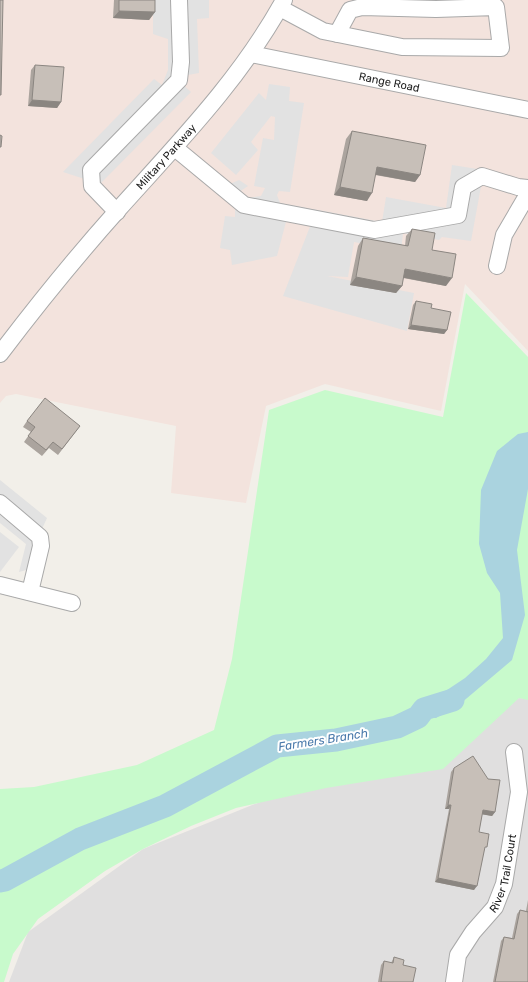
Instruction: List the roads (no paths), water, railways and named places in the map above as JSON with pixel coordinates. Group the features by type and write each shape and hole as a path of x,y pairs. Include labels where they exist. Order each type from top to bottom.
{"street":[{"path":"117,212 92,186 91,170 179,80 181,62 179,0"},
{"path":"282,4 323,32 402,47 501,48 496,7 436,3 350,10 336,34"},
{"name":"Military Parkway","path":"0,354 37,306 117,212 175,148 251,54 282,4"},
{"name":"Range Road","path":"251,54 528,110"},
{"path":"175,148 244,205 374,230 458,215 463,187 482,176 518,188 528,188"},
{"path":"497,266 504,235 528,194"},
{"name":"Military Parkway","path":"0,339 37,306"},
{"name":"Military Parkway","path":"0,363 37,306"},
{"path":"0,503 40,537 41,546 30,592"},
{"path":"0,585 72,603"},
{"name":"River Trail Court","path":"454,982 458,955 473,932 495,907 504,884 519,792 514,752"}],"water":[{"path":"528,432 528,489 517,550 525,615 512,660 460,704 436,718 421,716 426,704 465,678 486,659 503,638 500,593 487,573 479,544 481,490 497,451 518,434"}],"waterway":[{"name":"Farmers Branch","path":"0,881 5,880 80,839 165,806 277,746 336,740 397,727 418,717 424,709 453,700"},
{"name":"Farmers Branch","path":"0,885 5,880"}]}
